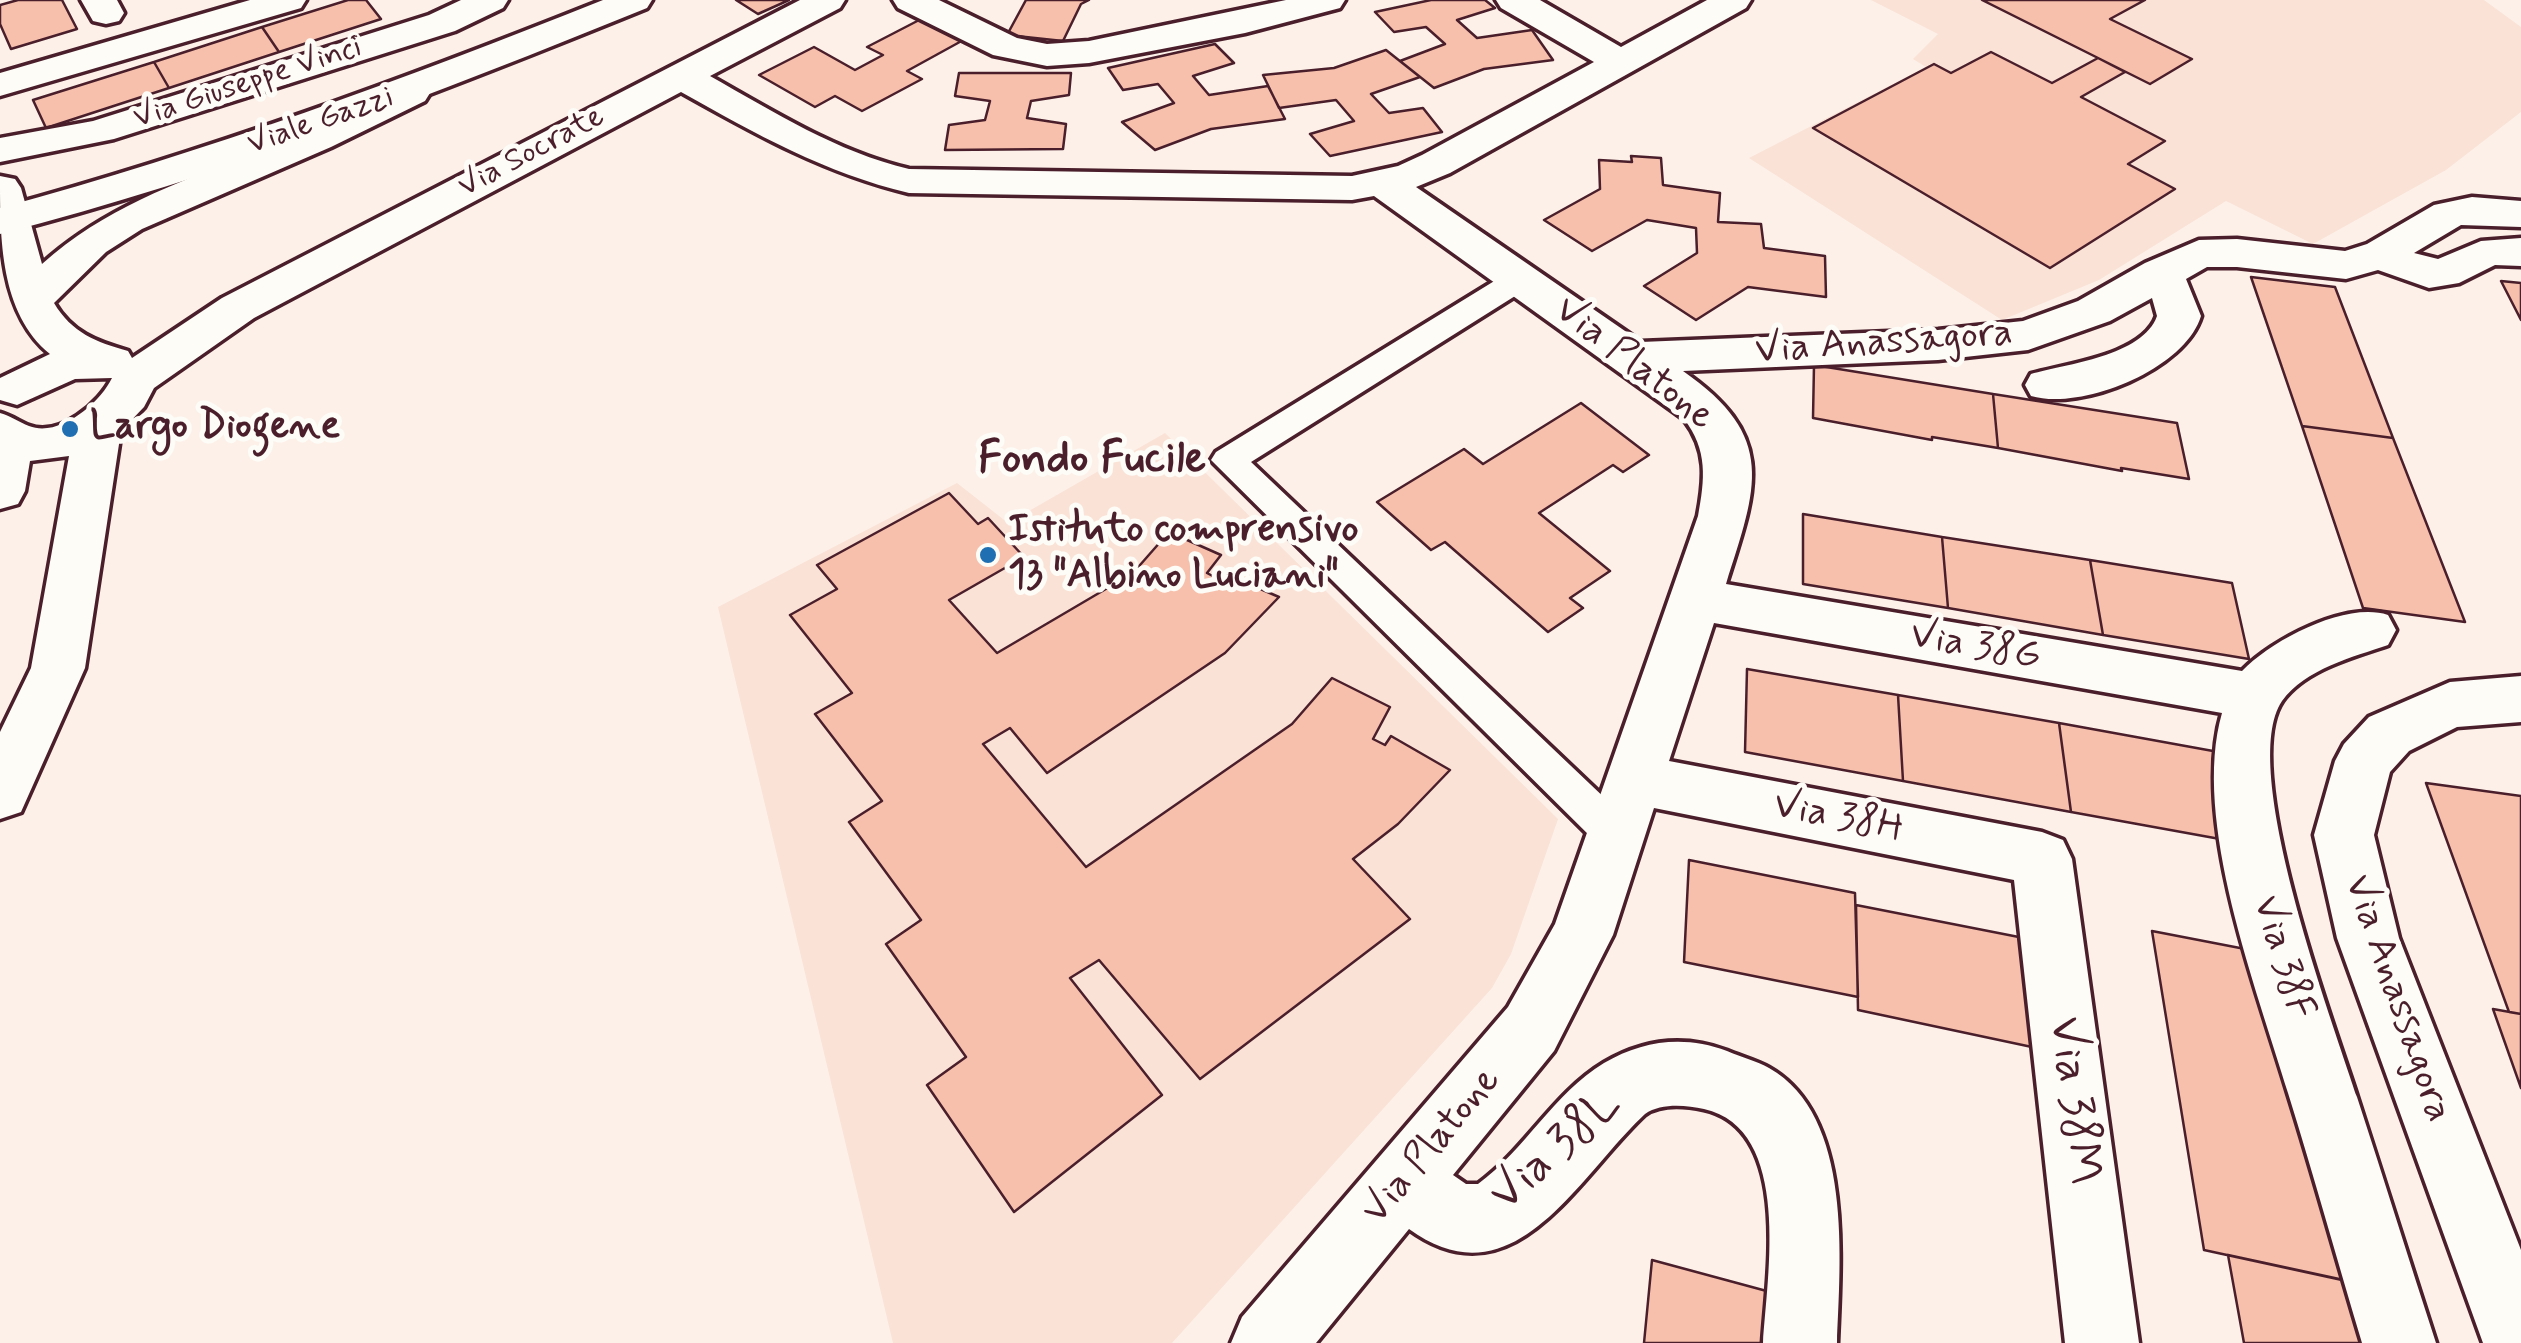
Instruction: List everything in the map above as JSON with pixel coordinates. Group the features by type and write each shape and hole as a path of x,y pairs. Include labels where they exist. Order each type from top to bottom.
{"street":[{"name":"Via Giuseppe Vinci","path":"0,151 100,132 434,11 490,0"},
{"name":"Viale Gazzi","path":"2,202 314,98 572,0"},
{"name":"Viale Gazzi","path":"2,202 227,155 434,82 634,0"},
{"name":"Via Socrate","path":"108,367 238,308 827,0"},
{"path":"911,0 1006,47 1047,55 1089,52 1225,26 1327,0"},
{"path":"1514,0 1634,55"},
{"path":"1562,0 1634,55"},
{"path":"681,76 826,156 876,175 909,181 1316,188 1383,184 1436,164 1733,0"},
{"path":"0,86 266,3"},
{"path":"26,308 91,243 127,220 317,139 434,82"},
{"path":"0,151 147,151"},
{"name":"Via Platone","path":"1268,1343 1531,1029 1557,987 1582,935 1723,516 1729,484 1729,456 1722,430 1701,408 1383,184"},
{"path":"0,491 7,418 34,366 26,308 2,202"},
{"name":"Via Anassagora","path":"1634,358 1938,345 2028,335 2094,311 2199,254 2216,252 2346,265 2382,254 2449,214 2472,210 2521,214"},
{"path":"2382,254 2427,276 2445,276 2492,251 2521,252"},
{"path":"2048,385 2080,382 2105,373 2163,343 2176,330 2179,314 2160,273"},
{"path":"7,418 51,443 98,426 132,394 108,367 26,308"},
{"path":"7,418 39,375 108,367"},
{"path":"0,794 58,668 98,426"},
{"name":"Via 38G","path":"1695,599 2255,696"},
{"path":"2255,696 2280,672 2331,639 2368,630"},
{"name":"Via 38F","path":"2255,696 2242,738 2258,890 2399,1343"},
{"name":"Via Anassagora","path":"2520,1343 2368,938 2344,835 2364,761 2389,734 2450,706 2521,699"},
{"name":"Via 38H","path":"1634,779 2042,859"},
{"name":"Via 38M","path":"2042,859 2102,1343"},
{"name":"Via 38L","path":"1405,1180 1446,1214 1480,1220 1506,1208 1621,1091 1648,1076 1680,1072 1714,1078 1748,1096 1778,1120 1794,1150 1804,1196 1800,1343"}],"lane":[{"path":"1520,279 1228,460 1616,835"}],"shaded area":[{"path":"1871,0 2484,0 2521,27 2521,112 2446,170 2313,244 2226,201 2099,280 2002,320 1749,158 1926,67 1913,59 1938,34"},
{"path":"1165,433 1558,819 1511,954 1492,988 1172,1343 893,1343 718,607 957,483 1008,523"}],"building":[{"path":"18,0 62,0 77,29 11,49 0,24 0,5"},
{"path":"348,0 366,0 381,19 279,52 262,27"},
{"path":"736,0 789,0 758,14"},
{"path":"1026,0 1089,0 1081,4 1063,41 1007,35"},
{"path":"1431,0 1485,0 1495,8 1457,20 1477,38 1532,30 1553,60 1484,69 1434,88 1400,61 1445,44 1426,27 1394,32 1375,12"},
{"path":"1982,0 2145,0 2110,19 2192,59 2150,84"},
{"path":"925,17 967,38 907,71 922,79 862,111 835,96 815,107 759,75 814,47 855,70 883,55 867,47"},
{"path":"262,27 279,52 169,88 154,62"},
{"path":"1215,44 1234,63 1193,76 1209,95 1268,86 1285,119 1211,129 1155,150 1122,122 1174,103 1158,84 1123,90 1108,68"},
{"path":"1386,50 1420,77 1371,94 1389,113 1423,108 1442,132 1330,156 1310,134 1354,121 1336,100 1279,108 1263,75 1334,68"},
{"path":"1991,52 2052,83 2098,58 2125,72 2081,97 2165,141 2128,164 2175,189 2050,268 1813,128 1934,64 1951,73"},
{"path":"154,62 169,88 46,128 33,100"},
{"path":"959,73 1071,73 1069,95 1031,101 1027,118 1066,124 1063,149 945,150 949,125 985,120 990,101 955,96"},
{"path":"1631,156 1661,158 1663,185 1720,193 1718,222 1761,224 1764,248 1825,256 1826,297 1748,287 1696,320 1644,286 1697,253 1696,228 1647,220 1592,251 1544,220 1600,189 1599,160 1632,162"},
{"path":"2251,277 2335,287 2393,438 2302,426"},
{"path":"2501,281 2521,283 2521,320"},
{"path":"1814,365 1993,394 1998,448 1813,418"},
{"path":"1993,394 2177,423 2189,479 1998,448"},
{"path":"1581,403 1649,455 1623,472 1613,465 1539,513 1610,571 1570,598 1583,608 1548,632 1445,542 1431,550 1377,502 1464,449 1483,464"},
{"path":"2302,426 2393,438 2465,622 2363,608"},
{"path":"949,493 978,524 988,518 1024,557 949,600 997,653 1133,573 1169,532 1221,555 1207,573 1222,581 1228,575 1279,597 1225,653 1047,773 1010,728 983,744 1086,867 1292,724 1332,678 1390,707 1373,739 1385,745 1391,736 1450,770 1398,824 1353,859 1410,919 1200,1079 1099,960 1070,978 1162,1095 1014,1212 927,1085 966,1057 886,944 921,920 849,822 882,801 815,714 852,693 790,615 837,589 817,565"},
{"path":"1803,514 1942,537 1948,608 1803,584"},
{"path":"1942,537 2090,560 2103,635 1948,608"},
{"path":"2090,560 2232,583 2249,659 2103,635"},
{"path":"1747,669 1898,695 1903,781 1745,752"},
{"path":"1898,695 2059,723 2071,812 1903,781"},
{"path":"2059,723 2213,751 2231,841 2071,812"},
{"path":"2426,783 2521,796 2521,1014 2509,1012"},
{"path":"1689,860 1855,893 1858,997 1684,962"},
{"path":"1856,905 2034,940 2046,1050 1858,1010"},
{"path":"2152,931 2271,954 2342,1280 2204,1250"},
{"path":"2493,1009 2521,1014 2521,1088"},
{"path":"2228,1255 2367,1285 2380,1343 2244,1343"},
{"path":"1652,1260 1774,1293 1772,1343 1644,1343"}],"place":[{"name":"Largo Diogene","path":"70,429"},
{"name":"Istituto comprensivo 13 \"Albino Luciani\"","path":"988,555"}],"district":[{"name":"Fondo Fucile","path":"1092,462"}]}
